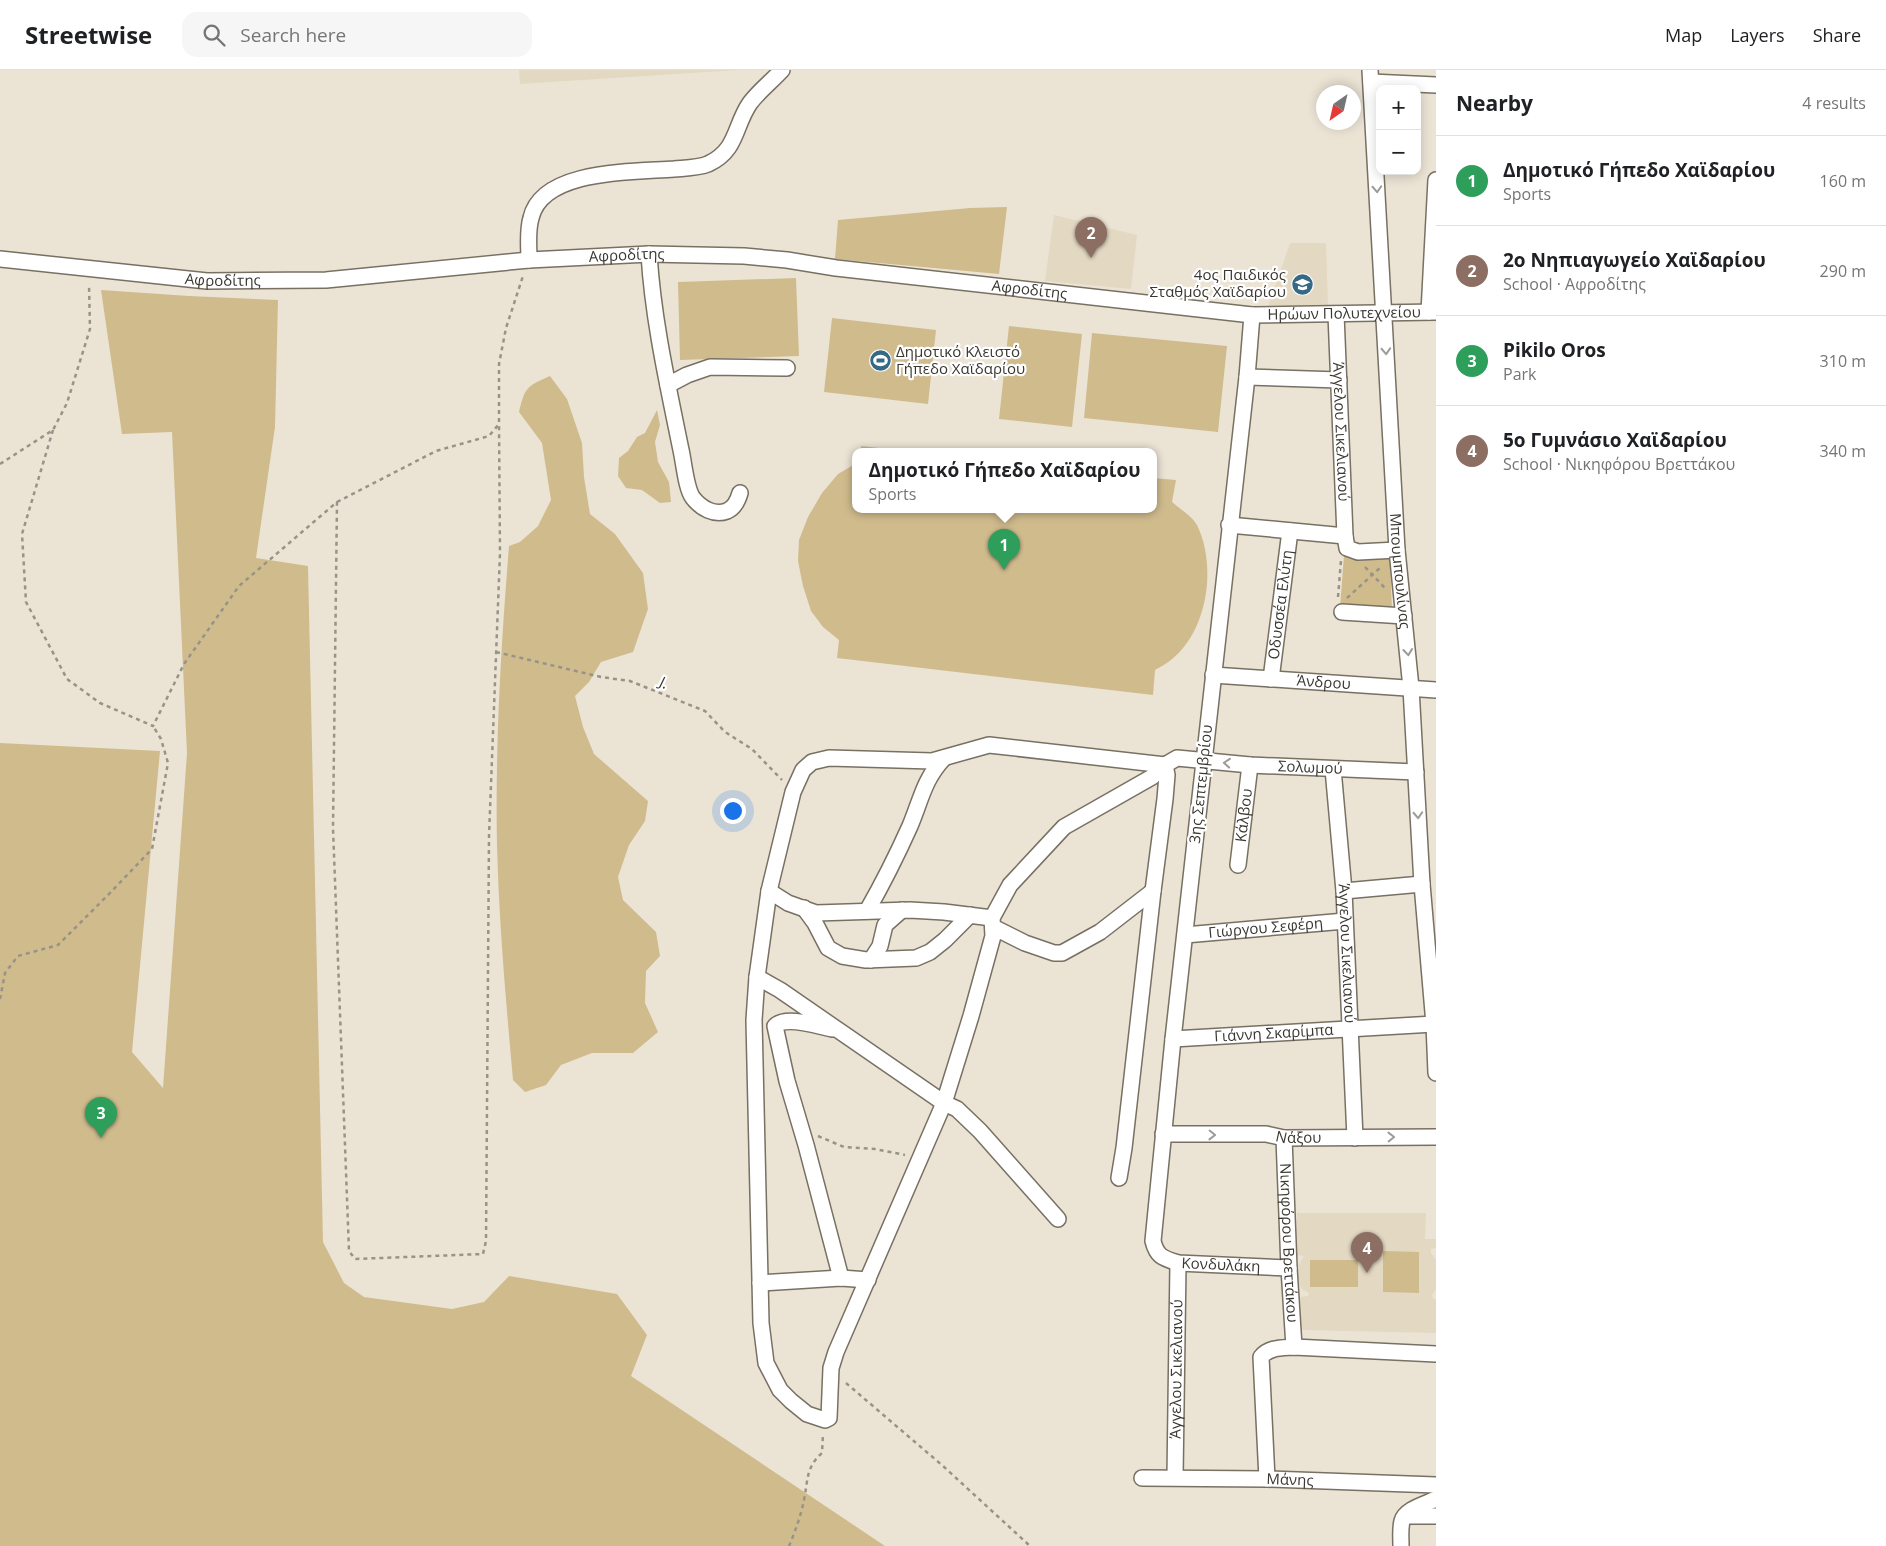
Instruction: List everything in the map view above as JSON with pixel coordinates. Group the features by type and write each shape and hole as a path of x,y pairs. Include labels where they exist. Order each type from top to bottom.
{"street":[{"path":"529,260 531,217 540,199 558,186 591,176 707,165 722,155 732,143 738,125 750,103 782,70"},
{"path":"1371,76 1436,85"},
{"name":"Μπουμπουλίνας","path":"1371,76 1397,552 1411,688 1422,884 1434,1024 1436,1073"},
{"path":"1432,312 1436,180"},
{"path":"649,254 651,279 668,385 692,498 705,509 718,512 727,511 733,506 740,493"},
{"name":"Αφροδίτης","path":"0,259 207,281 326,280 529,260 649,254 744,256 1252,315"},
{"name":"Ηρώων Πολυτεχνείου","path":"1252,315 1432,312"},
{"name":"Άγγελου Σικελιανού","path":"1336,314 1349,545"},
{"name":"3ης Σεπτεμβρίου","path":"1156,1252 1153,1241 1163,1134 1212,675 1247,377 1252,315"},
{"path":"668,385 710,367 787,368"},
{"path":"1247,377 1339,380"},
{"path":"1229,525 1290,530 1349,545 1358,552 1397,552"},
{"name":"Οδυσσέα Ελύτη","path":"1271,679 1290,530"},
{"path":"1340,611 1403,610"},
{"name":"Άνδρου","path":"1212,675 1436,690"},
{"path":"989,745 1165,765 1152,777 1064,827 1010,885 992,922 993,936 944,1103 836,1352 831,1368 831,1412 829,1418 825,1420 806,1414 780,1390 766,1363 761,1323 753,1051 757,977 769,890 793,792 803,770 812,762 829,758 932,761 989,745"},
{"path":"867,911 896,857 926,782 933,770 944,758"},
{"name":"Σολωμού","path":"1165,765 1177,758 1250,765 1416,772"},
{"path":"1118,1178 1124,1148 1153,891 1166,799 1167,775 1165,765"},
{"name":"Κάλβου","path":"1238,865 1250,765"},
{"name":"Άγγελου Σικελιανού","path":"1333,769 1344,891 1355,1138"},
{"path":"1344,891 1422,884"},
{"path":"769,890 788,903 816,913 902,910 970,915 992,922 1025,944 1054,953 1062,953 1100,932 1153,891"},
{"path":"804,908 815,923 828,948 842,956 871,960 905,960 923,955 945,940 970,915"},
{"path":"871,960 880,946 885,925 902,910"},
{"name":"Γιώργου Σεφέρη","path":"1185,935 1345,921"},
{"path":"757,977 780,990 944,1103 956,1109 980,1131 1058,1219"},
{"path":"840,1031 790,1020 778,1023 776,1026 787,1081 841,1278"},
{"name":"Γιάννη Σκαρίμπα","path":"1173,1038 1434,1024"},
{"name":"Νάξου","path":"1163,1134 1266,1134 1284,1138 1436,1137"},
{"name":"Νικηφόρου Βρεττάκου","path":"1284,1138 1294,1347"},
{"name":"Κονδυλάκη","path":"1156,1252 1163,1258 1178,1263 1289,1268"},
{"name":"Άγγελου Σικελιανού","path":"1175,1477 1178,1263"},
{"path":"760,1283 841,1278 868,1280"},
{"path":"1267,1478 1262,1357 1265,1352 1271,1349 1294,1347 1436,1354"},
{"name":"Μάνης","path":"1142,1478 1267,1478 1436,1485"},
{"path":"1401,1546 1402,1520 1412,1510 1436,1499"},
{"path":"1405,1516 1436,1516"}],"path":[{"path":"337,502 333,828 349,1251 355,1259 483,1254 486,1241 489,836 500,553 499,364 506,328 529,260"},
{"path":"0,999 5,973 18,956 58,946 110,894 152,848 168,762 161,739 153,726 100,703 67,679 26,602 22,534 53,430 67,403 90,329 88,269"},
{"path":"153,726 184,664 239,586 337,502 436,451 489,436 499,424"},
{"path":"0,464 53,430"},
{"path":"1340,611 1341,554 1349,545 1371,575 1403,610"},
{"path":"1340,611 1350,594 1397,552"},
{"name":"J.","path":"496,652 602,677 630,681 705,711 725,732 752,749 793,792"},
{"path":"801,1128 844,1147 875,1149 910,1156 923,1152"},
{"path":"831,1368 943,1466 1030,1546"},
{"path":"789,1546 804,1500 806,1484 813,1460 822,1453 825,1420"}],"shaded area":[{"path":"519,70 738,70 520,84"},
{"path":"1007,207 999,274 835,259 838,220 970,208"},
{"path":"1054,215 1137,235 1131,289 1045,281"},
{"name":"4ος Παιδικός Σταθμός Χαϊδαρίου","path":"1290,243 1326,243 1328,306 1268,307"},
{"path":"796,278 799,356 680,360 678,282"},
{"path":"101,290 278,300 275,427 256,558 308,566 323,1242 344,1283 364,1297 452,1309 484,1302 509,1276 617,1294 647,1335 631,1376 885,1546 0,1546 0,743 160,751 132,1052 163,1088 187,753 172,432 122,434"},
{"name":"Δημοτικό Κλειστό Γήπεδο Χαϊδαρίου","path":"832,318 936,330 928,404 824,392"},
{"path":"1009,326 1082,334 1072,427 999,419"},
{"path":"1092,333 1227,346 1218,432 1084,418"},
{"path":"550,376 567,399 582,443 584,477 590,514 615,534 643,573 648,609 633,652 601,662 589,682 575,696 583,727 594,754 648,801 645,821 629,845 618,877 623,900 656,932 660,956 646,971 645,1003 658,1032 633,1053 592,1053 561,1065 546,1085 525,1092 513,1080 503,963 497,846 498,734 509,546 520,542 538,526 551,500 542,443 519,412 523,397 528,388"},
{"path":"657,410 660,425 655,442 658,462 669,482 671,502 660,503 642,490 626,488 618,476 619,458 628,451 637,437 645,433"},
{"path":"861,446 879,448 861,448"},
{"path":"852,466 852,513 1157,513 1157,478 1176,480 1172,502 1197,525 1207,559 1205,597 1201,615 1184,648 1171,660 1155,670 1153,695 837,658 839,640 823,627 811,611 798,561 799,540 808,517 822,493 838,474"},
{"path":"1344,555 1390,555 1392,611 1340,608"},
{"path":"1297,1213 1426,1213 1425,1239 1436,1239 1436,1248 1431,1249 1431,1253 1436,1260 1436,1289 1432,1295 1433,1299 1436,1299 1436,1333 1301,1330 1300,1297 1308,1296 1309,1293 1303,1290 1298,1283 1299,1264 1304,1256 1296,1255"},
{"path":"1383,1251 1419,1252 1419,1293 1383,1292"},
{"path":"1310,1260 1358,1260 1358,1287 1310,1287"}],"place":[{"name":"2ο Νηπιαγωγείο Χαϊδαρίου","path":"1091,258"},
{"name":"4ος Παιδικός Σταθμός Χαϊδαρίου","path":"1302,284"},
{"name":"Δημοτικό Κλειστό Γήπεδο Χαϊδαρίου","path":"880,361"},
{"name":"Δημοτικό Γήπεδο Χαϊδαρίου","path":"1004,570"},
{"name":"Pikilo Oros","path":"101,1138"},
{"name":"5ο Γυμνάσιο Χαϊδαρίου","path":"1367,1273"}]}
